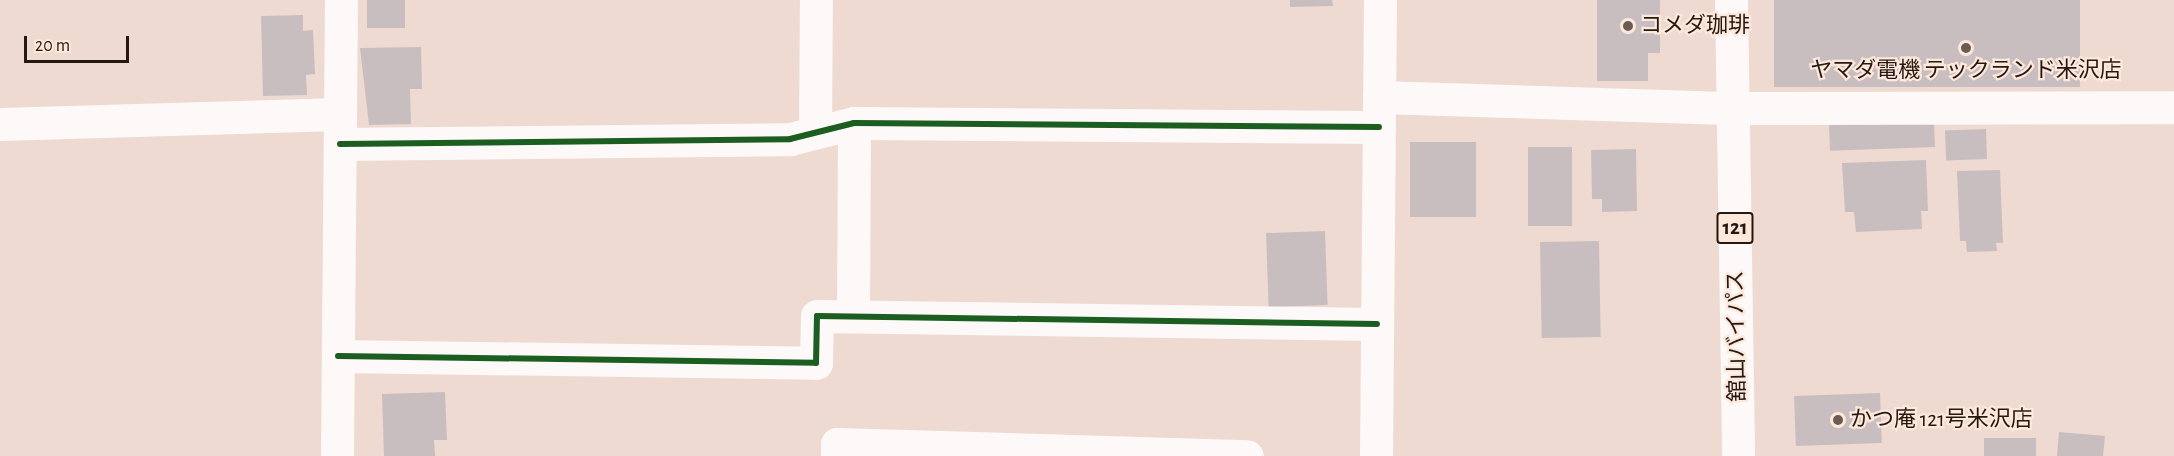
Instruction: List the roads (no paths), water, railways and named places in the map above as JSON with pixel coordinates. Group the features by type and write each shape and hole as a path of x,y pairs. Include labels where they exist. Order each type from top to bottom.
{"main road":[{"path":"337,456 341,0"},
{"path":"815,131 816,0"},
{"path":"1376,456 1380,0"},
{"name":"舘山バイパス","path":"1731,0 1738,456"},
{"path":"0,124 340,129 790,140 815,131 854,123 1379,112 2174,107"},
{"path":"853,316 854,123"},
{"path":"338,356 816,363 817,316 1377,324"},
{"path":"837,456 837,444 1247,456"}],"place":[{"name":"コメダ珈琲","path":"1628,26"},
{"name":"ヤマダ電機 テックランド米沢店","path":"1966,48"},
{"name":"かつ庵 121号米沢店","path":"1838,420"}]}
